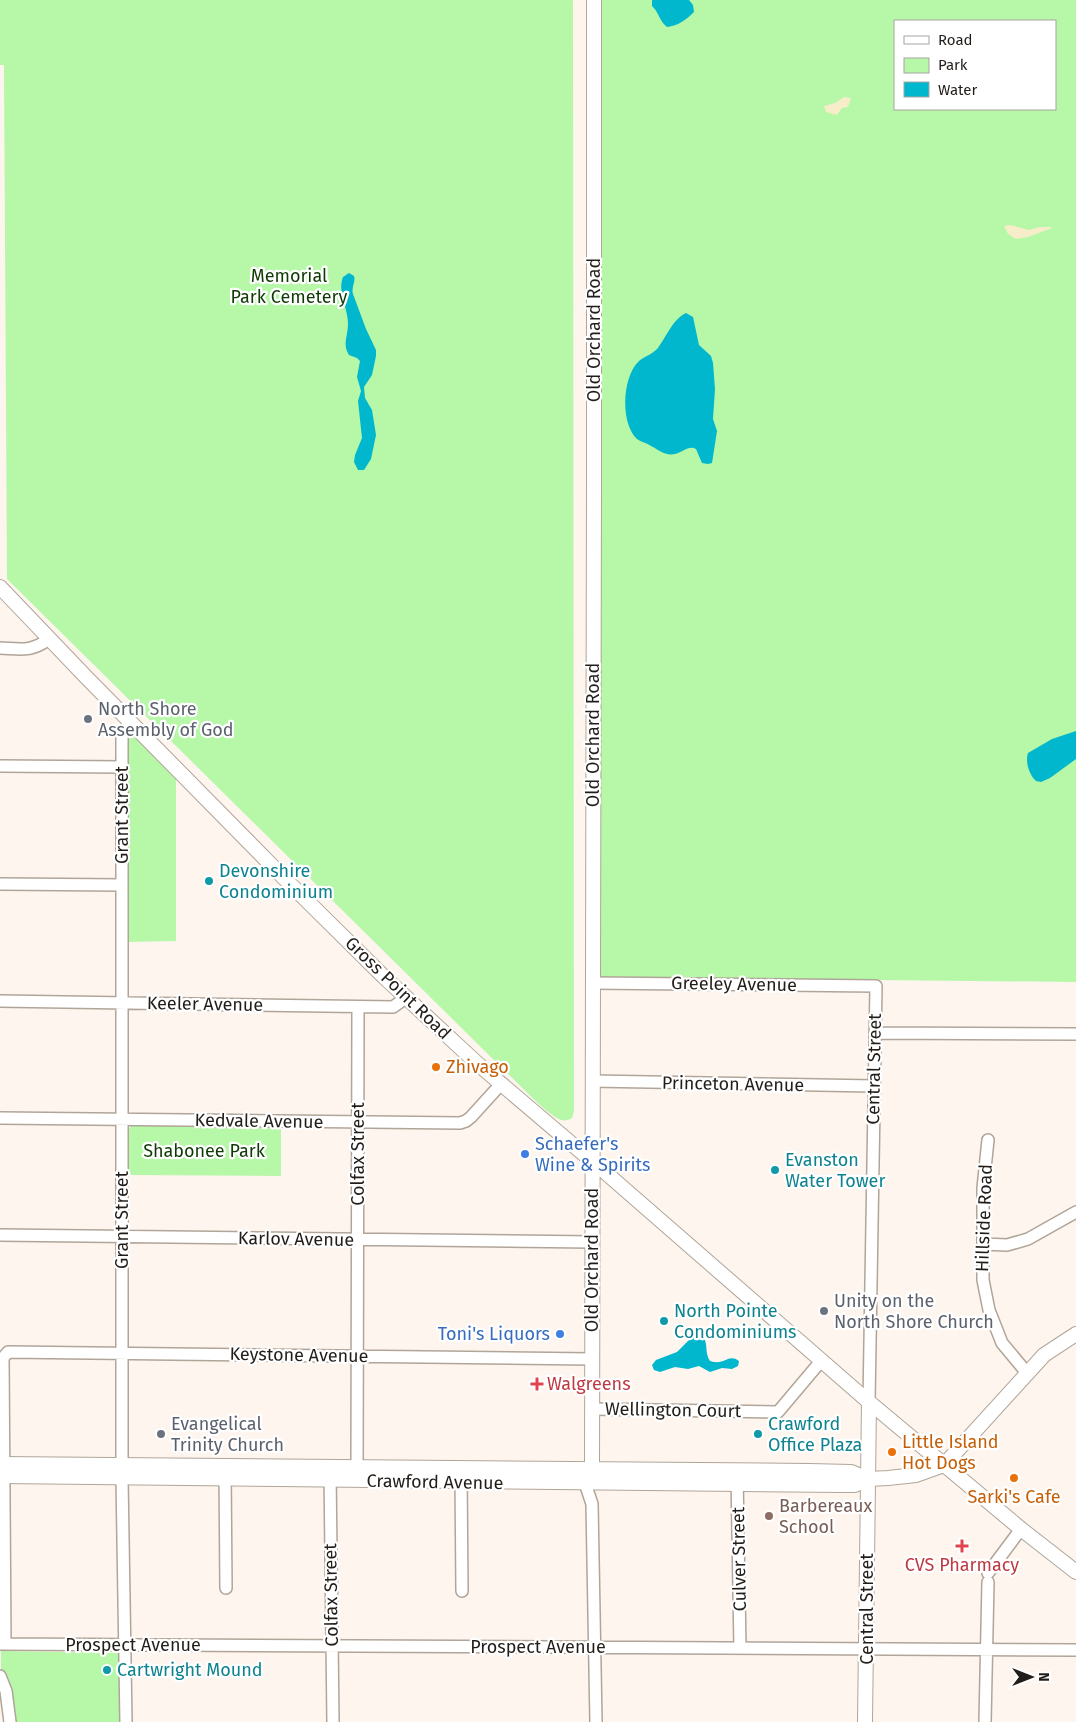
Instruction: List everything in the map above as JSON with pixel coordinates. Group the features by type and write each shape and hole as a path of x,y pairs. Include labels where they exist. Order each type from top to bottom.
{"main road":[{"name":"Old Orchard Road","path":"585,1483 592,1470 594,0"},
{"name":"Gross Point Road","path":"0,587 289,883 407,998 501,1084 821,1361 1021,1529 1076,1572"},
{"name":"Crawford Avenue","path":"2,1470 461,1475 592,1470 855,1485 868,1479 916,1475 944,1465 1044,1355 1076,1334"},
{"name":"Central Street","path":"865,1722 869,1402"},
{"path":"592,1470 600,1483"},
{"name":"Crawford Avenue","path":"461,1475 585,1483 737,1477"}],"street":[{"path":"0,648 32,649 49,639"},
{"name":"Grant Street","path":"126,1722 122,1471 122,735 130,720"},
{"path":"0,766 122,767"},
{"path":"0,884 122,885"},
{"name":"Greeley Avenue","path":"593,983 876,986"},
{"name":"Central Street","path":"869,1402 876,986"},
{"name":"Keeler Avenue","path":"0,1001 358,1008 392,1007 407,998"},
{"name":"Colfax Street","path":"357,1474 358,1008"},
{"path":"875,1033 1076,1034"},
{"name":"Princeton Avenue","path":"592,1081 874,1086"},
{"name":"Kedvale Avenue","path":"0,1118 460,1123 466,1122 501,1084"},
{"name":"Hillside Road","path":"988,1140 983,1188 983,1280 989,1310 1002,1343 1027,1373"},
{"path":"983,1244 1007,1245 1028,1239 1076,1212"},
{"name":"Karlov Avenue","path":"0,1235 592,1242"},
{"name":"Keystone Avenue","path":"2,1470 3,1358 6,1353 592,1359"},
{"name":"Wellington Court","path":"592,1409 778,1412 821,1361"},
{"path":"2,1470 2,1644"},
{"path":"225,1472 226,1588"},
{"name":"Colfax Street","path":"330,1474 332,1722"},
{"path":"461,1475 462,1591"},
{"name":"Culver Street","path":"737,1477 740,1648"},
{"path":"585,1483 592,1504 596,1722"},
{"path":"592,1504 600,1483"},
{"path":"985,1722 988,1577 1021,1529"},
{"name":"Prospect Avenue","path":"2,1644 1076,1650"},
{"path":"0,1676 6,1691 10,1722"}],"green space":[{"name":"Memorial Park Cemetery","path":"0,0 573,0 574,1111 571,1119 562,1120 555,1117 531,1097 7,579 4,65 0,65"},
{"path":"601,0 1076,0 1076,982 599,977"},
{"path":"129,731 134,732 176,774 176,941 126,942 127,734"},
{"name":"Shabonee Park","path":"131,1126 281,1126 281,1176 131,1175 128,1169 128,1131"},
{"path":"1,1651 119,1653 120,1722 13,1722 1,1674"}],"sand":[{"path":"844,97 851,98 848,107 842,108 837,115 826,112 824,106 835,103"},
{"path":"1010,225 1029,230 1040,227 1052,228 1028,237 1016,239 1008,234 1004,226"}],"water":[{"path":"652,0 689,0 693,5 694,12 682,22 667,27 652,6"},
{"path":"349,273 354,276 353,294 376,350 372,375 364,387 365,398 372,410 376,435 371,459 364,470 358,470 354,462 362,438 358,401 361,391 357,377 360,361 349,355 346,347 348,324 341,283 343,277"},
{"path":"686,313 693,317 699,345 711,356 713,363 715,389 713,419 717,431 712,463 708,464 702,463 696,449 688,448 675,454 668,454 637,439 632,432 626,412 626,388 633,368 639,361 658,348 677,319"},
{"path":"1076,731 1076,759 1050,778 1041,782 1036,781 1028,768 1028,753 1052,739"},
{"path":"695,1334 702,1335 704,1338 710,1361 719,1362 732,1358 739,1361 738,1366 732,1369 722,1368 710,1372 699,1366 688,1369 675,1367 660,1372 654,1370 652,1365 656,1360 677,1352"}],"place":[{"name":"North Shore Assembly of God","path":"88,719"},
{"name":"Devonshire Condominium","path":"209,881"},
{"name":"Zhivago","path":"436,1067"},
{"name":"Schaefer's Wine & Spirits","path":"525,1154"},
{"name":"Evanston Water Tower","path":"775,1170"},
{"name":"Unity on the North Shore Church","path":"824,1311"},
{"name":"North Pointe Condominiums","path":"664,1321"},
{"name":"Toni's Liquors","path":"560,1334"},
{"name":"Walgreens","path":"537,1384"},
{"name":"Evangelical Trinity Church","path":"161,1434"},
{"name":"Crawford Office Plaza","path":"758,1434"},
{"name":"Little Island Hot Dogs","path":"892,1452"},
{"name":"Sarki's Cafe","path":"1014,1478"},
{"name":"Barbereaux School","path":"769,1516"},
{"name":"CVS Pharmacy","path":"962,1546"},
{"name":"Cartwright Mound","path":"107,1670"}]}
